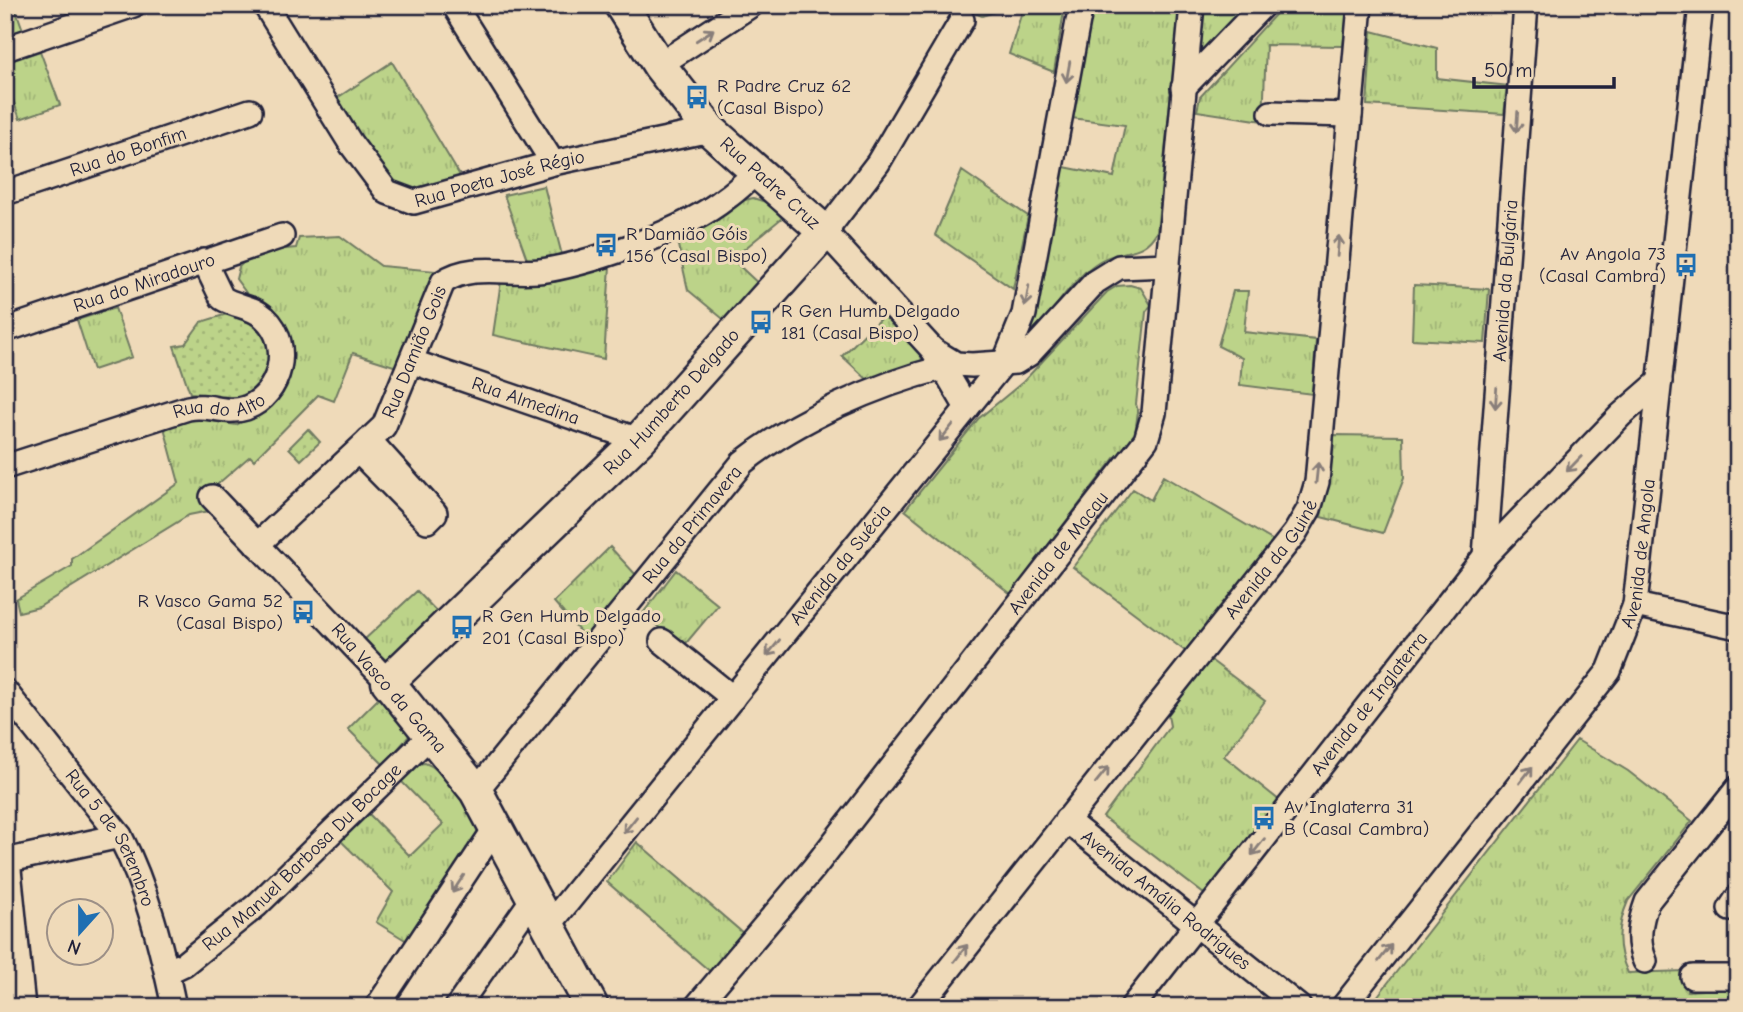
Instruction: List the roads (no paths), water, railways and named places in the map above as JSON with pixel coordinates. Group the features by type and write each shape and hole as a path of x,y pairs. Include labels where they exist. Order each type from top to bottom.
{"street":[{"path":"5,49 133,5"},
{"name":"Rua Poeta José Régio","path":"265,5 351,144 387,192 414,202 553,163 710,130"},
{"path":"454,5 553,163"},
{"name":"Rua Padre Cruz","path":"621,5 659,65 710,130 759,170 825,233 937,359"},
{"path":"659,65 751,5"},
{"path":"937,359 972,365 1005,361 1024,314 1081,5"},
{"name":"Avenida de Macau","path":"696,1007 813,869 1146,440 1154,413 1192,5"},
{"path":"1183,88 1263,5"},
{"name":"Avenida da Guiné","path":"919,1007 1295,533 1308,509 1317,482 1360,5"},
{"name":"Avenida da Bulgária","path":"1485,556 1525,5"},
{"name":"Avenida de Angola","path":"1343,1007 1609,671 1635,605 1700,5"},
{"name":"Rua Humberto Delgado","path":"387,682 639,440 825,233 878,163 962,20"},
{"name":"Rua do Bonfim","path":"5,193 250,111"},
{"path":"1271,113 1350,115"},
{"name":"Rua Damião Gois","path":"257,545 387,421 443,282 458,271 546,270 616,251 673,228 725,200 759,170"},
{"name":"Rua do Miradouro","path":"5,330 282,236"},
{"name":"Rua do Alto","path":"5,467 195,406 221,411 248,407 268,392 280,365 275,331 259,313 222,298 204,261"},
{"name":"Avenida da Suécia","path":"550,924 1005,361 1016,362 1029,354 1095,282 1119,267 1168,265"},
{"path":"937,359 967,408"},
{"name":"Rua da Primavera","path":"476,791 743,462 771,440 937,359"},
{"name":"Rua Almedina","path":"413,362 639,440"},
{"name":"Avenida de Inglaterra","path":"1132,1007 1485,556 1621,415 1660,381"},
{"path":"1621,415 1643,423 1653,441"},
{"name":"Rua Vasco da Gama","path":"212,497 387,682 476,791 550,924 592,1007"},
{"path":"1635,605 1738,627"},
{"path":"662,640 733,698"},
{"name":"Rua 5 de Setembro","path":"5,691 120,836 134,862 167,972 174,1007"},
{"name":"Rua Manuel Barbosa Du Bocage","path":"167,972 184,964 257,905 432,734"},
{"path":"1645,961 1640,936 1641,919 1647,902 1733,800"},
{"name":"Avenida Amália Rodrigues","path":"1066,820 1299,1007"},
{"path":"377,1007 496,827"},
{"path":"23,1007 7,860 120,836"},
{"path":"457,1007 534,897"},
{"path":"1693,978 1738,977"}],"place":[{"name":"R Padre Cruz 62 (Casal Bispo)","path":"697,97"},
{"name":"R Damião Góis 156 (Casal Bispo)","path":"606,245"},
{"name":"Av Angola 73 (Casal Cambra)","path":"1686,265"},
{"name":"R Gen Humb Delgado 181 (Casal Bispo)","path":"761,322"},
{"name":"R Vasco Gama 52 (Casal Bispo)","path":"303,612"},
{"name":"R Gen Humb Delgado 201 (Casal Bispo)","path":"462,627"},
{"name":"Av Inglaterra 31 B (Casal Cambra)","path":"1264,818"}]}
